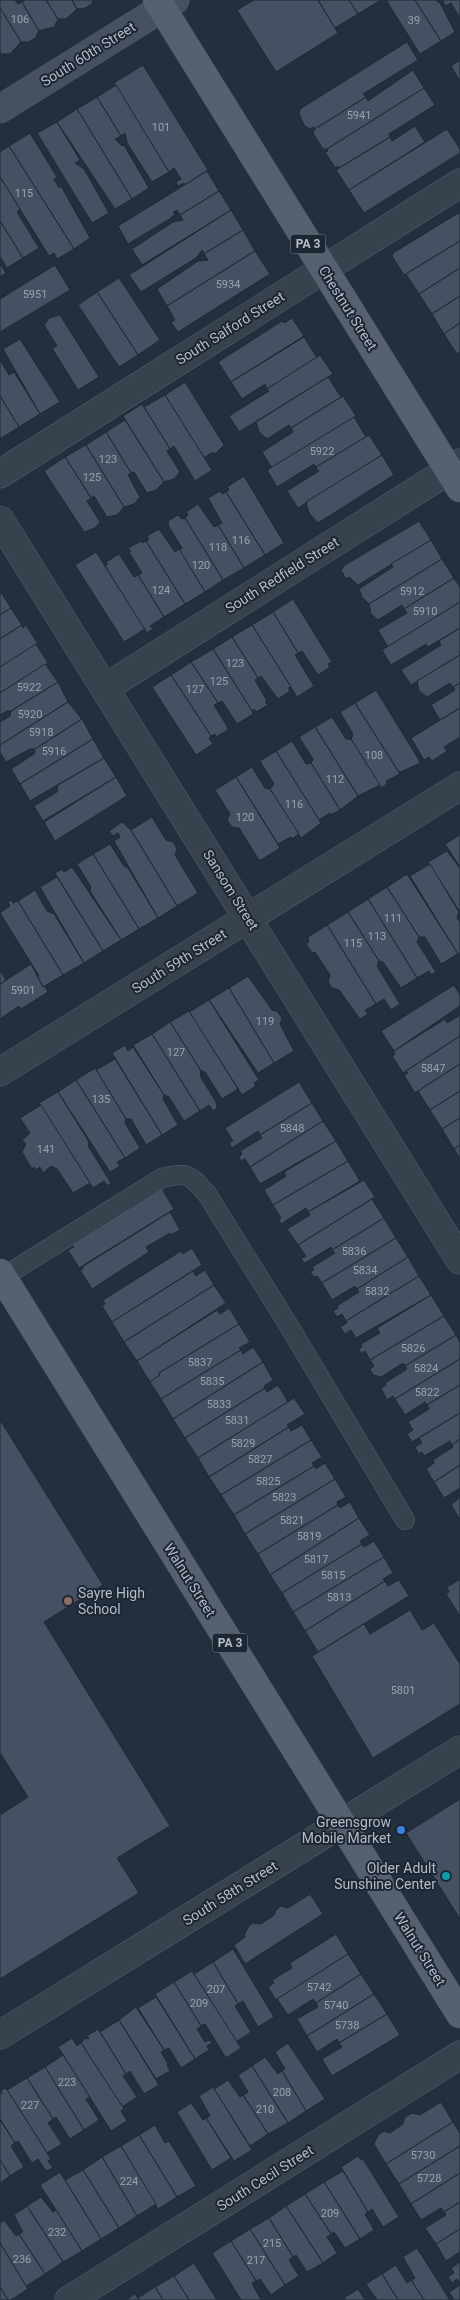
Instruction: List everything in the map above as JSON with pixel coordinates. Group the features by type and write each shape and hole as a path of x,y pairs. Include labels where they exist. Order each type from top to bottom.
{"main road":[{"name":"Chestnut Street","path":"165,3 324,269 456,474"},
{"name":"Walnut Street","path":"1,1275 460,2014"}],"street":[{"name":"South 60th Street","path":"0,109 165,3"},
{"name":"South Salford Street","path":"0,474 460,183"},
{"name":"South Redfield Street","path":"105,688 456,474"},
{"name":"Sansom Street","path":"0,520 460,1260"},
{"name":"South 59th Street","path":"0,1072 460,786"},
{"name":"South 58th Street","path":"0,2035 460,1750"},
{"name":"South Cecil Street","path":"70,2300 460,2055"}],"lane":[{"path":"1,1275 162,1178 182,1174 193,1179 207,1194 289,1326 405,1520"}],"building":[{"path":"0,0 15,0 18,4 22,2 39,31 35,38 29,42 21,42 0,8"},
{"path":"25,0 46,0 58,19 54,27 39,31 22,2"},
{"path":"46,0 72,0 77,9 66,19 58,19"},
{"path":"72,0 93,0 92,4 85,8 77,9"},
{"path":"254,0 318,0 338,33 276,72 237,10"},
{"path":"318,0 349,0 358,14 335,28"},
{"path":"349,0 381,0 358,14"},
{"path":"386,0 415,0 441,41 420,54"},
{"path":"415,0 436,0 440,3 455,32 441,41"},
{"path":"442,0 460,0 460,18 451,3 446,6"},
{"path":"0,8 21,42 10,54 2,54 0,52"},
{"path":"407,42 418,60 363,94 366,97 315,129 314,127 310,129 304,125 299,114 300,109"},
{"path":"460,60 460,81 451,66"},
{"path":"143,65 208,170 185,185 184,183 178,186 176,182 181,179 174,168 169,172 114,83"},
{"path":"413,70 424,88 327,149 323,149 313,133 315,129 366,97 368,101"},
{"path":"116,85 169,172 152,182 127,143 125,133 121,136 97,97"},
{"path":"424,88 435,105 389,134 390,137 339,168 338,166 335,168 325,152 328,151 327,149"},
{"path":"97,97 121,136 115,139 122,146 124,145 149,188 132,199 77,109"},
{"path":"77,109 132,199 115,209 57,122"},
{"path":"57,122 80,160 75,163 84,169 109,213 92,223 37,133"},
{"path":"415,126 425,142 349,190 336,170 390,137 392,141"},
{"path":"447,129 460,149 460,153 364,213 349,190"},
{"path":"30,133 57,177 54,179 59,188 61,186 90,238 74,249 9,146"},
{"path":"9,146 74,249 57,259 54,253 49,256 0,177 0,152"},
{"path":"207,171 219,191 180,215 177,210 173,212 175,214 171,218 128,244 118,226"},
{"path":"0,177 20,209 17,212 39,248 23,258 0,221"},
{"path":"219,191 231,210 142,265 132,249 173,222 183,220 180,215"},
{"path":"231,210 243,230 204,254 202,250 196,258 141,292 129,275"},
{"path":"460,212 460,241 404,275 392,256 393,253"},
{"path":"0,221 23,258 7,268 0,257"},
{"path":"243,230 255,251 167,306 157,289 198,261 208,260 204,254"},
{"path":"460,241 460,268 419,294 406,274"},
{"path":"255,251 270,274 178,332 171,322 175,320 167,306"},
{"path":"0,264 6,273 0,277"},
{"path":"55,265 70,290 0,332 0,299"},
{"path":"460,268 460,296 432,314 419,294"},
{"path":"119,278 160,340 138,355 97,292"},
{"path":"97,292 138,355 119,367 78,305"},
{"path":"460,296 460,323 444,334 432,314"},
{"path":"60,315 99,377 78,390 52,348 57,346 44,325 49,318"},
{"path":"292,318 304,336 231,382 218,362 282,321 284,323"},
{"path":"460,323 460,352 457,354 444,334"},
{"path":"304,337 317,358 267,389 265,384 242,399 231,382"},
{"path":"20,339 60,402 40,414 3,349"},
{"path":"320,355 333,374 239,432 229,416 269,391 267,389"},
{"path":"0,360 9,375 14,372 40,414 19,427 0,396"},
{"path":"328,377 341,397 291,428 289,425 267,439 259,432 256,422"},
{"path":"185,382 224,445 216,453 211,453 204,458 165,395"},
{"path":"165,395 212,470 195,481 174,446 170,449 144,407"},
{"path":"0,396 19,427 0,439"},
{"path":"343,396 356,416 272,468 262,452 293,432 291,428"},
{"path":"142,404 170,449 167,451 180,472 174,479 164,482 123,416"},
{"path":"354,417 366,437 316,467 314,464 277,487 267,470"},
{"path":"125,420 164,482 156,490 147,493 134,472 131,473 106,432"},
{"path":"106,432 131,473 128,475 140,497 134,504 124,507 86,445"},
{"path":"369,435 382,455 298,508 287,491 319,471 316,467"},
{"path":"86,445 124,507 117,515 107,517 94,496 91,498 65,457"},
{"path":"382,455 394,475 318,523 309,513 306,502"},
{"path":"65,457 91,498 87,501 100,522 95,528 84,532 44,471"},
{"path":"244,476 284,543 265,555 226,492 229,490 227,487"},
{"path":"220,491 222,494 226,492 265,555 244,568 218,525 222,523 208,498"},
{"path":"198,504 214,527 218,525 244,568 223,580 185,518 188,515 186,512"},
{"path":"178,515 182,519 185,518 223,580 205,592 179,550 182,548 169,527 168,521"},
{"path":"419,521 431,540 358,585 349,577 346,579 341,570 345,565"},
{"path":"159,529 175,552 179,549 205,592 185,604 146,541 149,539 147,536"},
{"path":"431,540 442,559 369,604 362,597 359,589 393,567 391,564"},
{"path":"141,541 142,543 146,541 185,604 164,617 138,575 142,573 129,552 131,551 128,548"},
{"path":"96,552 145,629 124,642 75,565"},
{"path":"119,554 134,577 138,575 164,617 150,626 153,629 147,633 105,566 108,564 106,562"},
{"path":"442,559 454,578 404,609 402,605 378,620 371,614 369,604"},
{"path":"454,578 460,587 460,602 388,647 378,630 407,613 404,609"},
{"path":"0,591 11,608 0,615"},
{"path":"293,599 332,662 328,664 330,667 318,675 302,651 298,653 273,612"},
{"path":"460,602 460,628 428,647 426,644 391,665 382,650"},
{"path":"11,608 22,625 0,639 0,615"},
{"path":"273,612 298,653 295,655 314,686 297,697 252,625"},
{"path":"22,625 23,628 26,625 38,644 0,667 0,639"},
{"path":"252,625 291,687 288,688 290,691 278,699 261,676 258,678 232,637"},
{"path":"460,628 460,655 411,685 401,670 441,645 439,641"},
{"path":"232,637 258,678 255,680 267,701 265,702 268,705 256,712 254,709 252,711 213,649"},
{"path":"36,644 48,663 0,693 0,667"},
{"path":"213,649 253,714 237,724 222,701 218,703 191,662"},
{"path":"460,655 460,683 453,687 450,683 427,697 419,691 417,681"},
{"path":"191,662 218,703 214,705 227,726 228,730 216,737 215,734 211,736 171,675"},
{"path":"45,664 58,682 11,711 0,715 0,693"},
{"path":"171,675 211,736 209,738 213,744 196,755 152,687"},
{"path":"58,682 68,702 0,745 0,722 10,716 11,711"},
{"path":"460,683 460,708 440,720 431,705 455,690 453,687"},
{"path":"376,690 420,763 401,772 398,771 355,703"},
{"path":"68,702 82,719 35,749 30,749 6,762 0,752 0,745"},
{"path":"355,703 400,774 386,781 387,784 381,788 351,739 353,734 340,712"},
{"path":"460,708 460,737 444,747 447,751 432,761 429,757 424,760 411,738"},
{"path":"332,717 346,739 351,739 380,785 358,796 315,727"},
{"path":"82,719 93,739 20,784 11,769 34,754 35,749"},
{"path":"315,727 358,796 340,810 311,763 313,759 299,737"},
{"path":"93,739 104,758 30,801 20,784"},
{"path":"292,741 306,764 311,763 340,810 331,815 330,813 319,820 276,751"},
{"path":"276,751 321,823 301,838 270,789 274,784 260,761"},
{"path":"104,758 116,777 43,821 34,806 57,792 58,785"},
{"path":"252,767 265,788 270,789 299,834 292,839 291,837 278,844 236,777"},
{"path":"116,777 127,796 55,841 44,822"},
{"path":"236,777 280,848 261,860 259,860 239,828 232,827 227,820 230,814 215,790"},
{"path":"152,817 166,840 173,842 177,849 175,855 198,893 177,906 131,830"},
{"path":"122,822 131,830 177,906 158,918 114,841 120,837 118,833 113,836 109,831"},
{"path":"460,835 460,867 445,844"},
{"path":"110,844 124,866 128,868 158,918 139,929 93,854"},
{"path":"447,851 460,868 460,912 428,862"},
{"path":"93,854 139,929 121,940 90,891 91,887 77,864"},
{"path":"430,864 459,912 457,918 460,922 460,953 458,954 410,876"},
{"path":"72,867 121,940 103,951 55,873 62,869 64,872"},
{"path":"407,874 458,954 441,964 425,937 419,937 387,887"},
{"path":"57,877 103,951 84,963 40,887"},
{"path":"387,887 419,937 417,942 436,972 431,975 429,971 417,978 368,899"},
{"path":"35,890 47,911 54,914 84,963 63,975 18,901"},
{"path":"368,899 417,978 401,988 383,962 379,961 348,912"},
{"path":"11,900 13,903 18,901 63,975 43,987 37,977 39,976 0,913 10,906 8,902"},
{"path":"348,912 379,961 377,966 400,1004 391,1010 384,999 376,1004 327,925"},
{"path":"327,925 376,1004 365,1010 368,1014 360,1019 339,990 332,988 328,982 330,975 315,952 312,953 306,944 309,942 308,937"},
{"path":"31,964 43,987 45,986 48,992 21,1009 19,1006 0,1019 0,984"},
{"path":"0,970 6,980 0,984"},
{"path":"248,976 272,1010 277,1011 282,1018 280,1024 294,1051 274,1063 229,988"},
{"path":"454,985 460,995 460,1006 394,1051 381,1031"},
{"path":"229,988 274,1063 258,1073 209,1000"},
{"path":"209,1000 259,1080 254,1083 256,1086 242,1095 189,1012"},
{"path":"189,1011 238,1089 222,1099 205,1072 201,1071 170,1022"},
{"path":"460,1015 460,1036 403,1073 392,1056 395,1054 394,1051 445,1019 447,1023"},
{"path":"170,1022 201,1071 200,1076 216,1102 217,1108 213,1111 209,1105 200,1111 152,1034"},
{"path":"152,1034 200,1111 184,1121 169,1097 164,1095 133,1045"},
{"path":"460,1036 460,1064 415,1093 404,1075 408,1073 406,1071"},
{"path":"125,1045 128,1051 133,1047 164,1095 163,1099 178,1125 162,1135 112,1053"},
{"path":"115,1059 162,1135 146,1145 131,1119 126,1119 96,1070"},
{"path":"460,1064 460,1091 430,1110 418,1091"},
{"path":"95,1068 126,1119 125,1123 140,1148 125,1158 76,1080"},
{"path":"76,1080 125,1158 117,1162 120,1166 110,1172 58,1092"},
{"path":"299,1082 312,1103 260,1135 258,1131 232,1148 229,1143 233,1141 225,1128"},
{"path":"460,1091 460,1118 442,1129 430,1110"},
{"path":"58,1092 89,1142 88,1146 111,1183 107,1186 104,1181 93,1188 39,1103"},
{"path":"312,1103 323,1121 250,1167 245,1159 241,1161 239,1157 242,1154 240,1151 262,1138 260,1135"},
{"path":"41,1105 90,1183 73,1193 57,1169 51,1166 43,1173 40,1167 36,1170 34,1167 32,1169 22,1152 26,1144 22,1140 30,1133 20,1118"},
{"path":"460,1118 460,1145 454,1149 442,1129"},
{"path":"323,1121 336,1141 260,1184 250,1167"},
{"path":"336,1141 348,1161 273,1205 264,1190 286,1176 284,1172"},
{"path":"460,1145 460,1158 454,1149"},
{"path":"348,1161 360,1181 308,1212 306,1208 281,1224 279,1220 281,1218 273,1205"},
{"path":"364,1180 375,1197 298,1245 287,1229 310,1215 308,1212"},
{"path":"162,1189 174,1209 79,1268 68,1250 74,1247 72,1244"},
{"path":"372,1199 384,1218 332,1250 331,1247 305,1263 301,1259 306,1256 298,1245"},
{"path":"170,1212 180,1230 171,1235 170,1233 146,1247 149,1252 92,1289 80,1270 83,1269 82,1267"},
{"path":"384,1218 396,1238 322,1283 317,1276 314,1277 310,1272 314,1270 312,1267 335,1253 332,1250"},
{"path":"396,1238 408,1257 357,1289 355,1286 332,1300 322,1283"},
{"path":"192,1248 202,1265 112,1322 102,1306 105,1304 103,1300 181,1251 183,1254"},
{"path":"408,1257 419,1276 346,1321 342,1314 337,1317 333,1311 338,1308 337,1306 359,1292 357,1289"},
{"path":"205,1270 214,1285 124,1342 112,1322 193,1271 196,1276"},
{"path":"419,1276 431,1295 356,1338 351,1330 345,1334 340,1327 347,1323 346,1321"},
{"path":"214,1285 226,1303 137,1361 124,1342"},
{"path":"431,1295 444,1316 370,1360 365,1351 361,1354 359,1349 362,1347 361,1344 380,1333 377,1328"},
{"path":"229,1308 239,1324 159,1373 160,1375 150,1382 137,1361 217,1310 220,1314"},
{"path":"444,1316 456,1335 405,1366 403,1363 381,1377 373,1375 370,1369 374,1366 370,1360"},
{"path":"239,1324 250,1342 239,1348 241,1350 161,1399 150,1382 160,1375 159,1373"},
{"path":"456,1335 460,1342 460,1359 395,1399 393,1396 387,1400 381,1388 386,1385 385,1383 407,1369 405,1366"},
{"path":"253,1347 263,1362 173,1419 161,1399 241,1350 243,1354"},
{"path":"460,1359 460,1385 427,1405 425,1402 405,1415 395,1399"},
{"path":"263,1362 273,1380 264,1386 265,1388 185,1438 173,1419"},
{"path":"278,1385 288,1402 198,1458 185,1438 265,1388 267,1392"},
{"path":"460,1385 460,1413 412,1442 407,1434 413,1430 408,1422 429,1409 427,1405"},
{"path":"294,1398 305,1414 287,1425 289,1427 209,1477 198,1458"},
{"path":"460,1413 460,1439 452,1445 450,1441 424,1456 422,1452 419,1454 415,1447 422,1443 419,1438"},
{"path":"0,1420 103,1585 44,1622 170,1826 117,1858 139,1893 0,1979 0,1815 28,1797 0,1753"},
{"path":"302,1425 311,1440 221,1495 209,1477 289,1427 291,1431"},
{"path":"460,1439 460,1465 434,1482 426,1469 434,1463 433,1460 453,1447 452,1445"},
{"path":"311,1440 322,1457 312,1463 314,1466 234,1515 221,1495"},
{"path":"325,1463 335,1479 245,1534 234,1515 314,1466 316,1469"},
{"path":"460,1465 460,1488 444,1498 434,1482"},
{"path":"335,1479 346,1497 337,1502 338,1505 258,1554 245,1534"},
{"path":"460,1497 460,1519 451,1505"},
{"path":"350,1502 359,1518 270,1575 258,1554 338,1505 340,1508"},
{"path":"359,1518 370,1535 360,1541 362,1544 282,1593 270,1575"},
{"path":"374,1541 384,1557 293,1612 282,1593 362,1544 364,1547"},
{"path":"384,1557 393,1573 383,1579 385,1581 305,1631 293,1612"},
{"path":"399,1580 409,1596 318,1652 305,1631 385,1581 388,1586"},
{"path":"459,1580 460,1616 446,1594 449,1592 447,1587"},
{"path":"410,1610 422,1630 434,1623 460,1664 460,1704 373,1758 312,1656 364,1624 370,1634"},
{"name":"Older Adult Sunshine Center","path":"460,1799 460,1919 406,1833"},
{"path":"310,1894 323,1914 245,1964 234,1945 245,1937 244,1935 249,1926 253,1923 261,1924 274,1915 281,1906 288,1908"},
{"path":"336,1934 348,1954 276,2000 268,1987 274,1983 272,1980 292,1968 290,1963"},
{"path":"233,1949 274,2017 258,2027 243,2001 238,2004 213,1962"},
{"path":"348,1954 361,1974 316,2003 313,1999 288,2015 277,1999"},
{"path":"213,1962 238,2004 235,2006 251,2032 236,2042 194,1974"},
{"path":"192,1971 241,2048 226,2058 205,2024 201,2026 174,1982"},
{"path":"361,1974 374,1994 307,2036 297,2019 318,2007 316,2003"},
{"path":"174,1982 201,2026 197,2029 205,2042 209,2040 212,2043 207,2046 209,2050 195,2059 155,1994"},
{"path":"374,1994 387,2014 339,2043 337,2039 317,2052 307,2036"},
{"path":"156,1997 195,2059 181,2068 169,2048 164,2050 138,2008"},
{"path":"136,2007 164,2050 161,2052 170,2071 156,2079 119,2020"},
{"path":"387,2014 400,2035 332,2076 322,2059 342,2047 339,2043"},
{"path":"119,2020 159,2085 144,2094 130,2071 126,2074 100,2032"},
{"path":"98,2029 126,2074 123,2076 137,2097 122,2107 81,2043 85,2038 89,2039 87,2036"},
{"path":"72,2038 77,2046 81,2043 124,2109 121,2111 127,2121 111,2131 58,2047"},
{"path":"288,2043 325,2099 306,2111 282,2071 285,2069 275,2052"},
{"path":"63,2055 90,2097 86,2099 99,2120 84,2130 45,2067"},
{"path":"265,2057 278,2074 282,2071 306,2111 288,2123 252,2066"},
{"path":"252,2066 288,2123 268,2134 243,2095 248,2092 238,2075"},
{"path":"45,2067 84,2130 70,2139 56,2117 53,2119 27,2078"},
{"path":"27,2078 53,2119 48,2123 62,2144 47,2153 7,2090"},
{"path":"228,2080 240,2097 243,2095 268,2134 250,2146 214,2089"},
{"path":"213,2087 252,2150 234,2161 206,2118 210,2116 199,2096"},
{"path":"6,2088 51,2159 48,2161 53,2168 46,2171 38,2159 32,2163 18,2141 15,2143 0,2119 0,2092 2,2094 1,2090"},
{"path":"441,2102 453,2122 386,2164 374,2144 378,2135 384,2131 390,2133 403,2124 405,2117 412,2113 420,2115"},
{"path":"191,2103 203,2120 206,2118 231,2158 212,2170 177,2112"},
{"path":"0,2120 15,2143 11,2146 24,2167 10,2176 0,2160"},
{"path":"453,2122 460,2133 460,2146 399,2184 386,2164"},
{"path":"155,2125 165,2143 169,2141 196,2186 177,2197 139,2135"},
{"path":"139,2135 177,2197 158,2209 121,2146"},
{"path":"121,2146 156,2204 137,2216 102,2157"},
{"path":"460,2146 460,2173 411,2204 399,2184"},
{"path":"358,2156 361,2160 363,2159 399,2217 383,2227 372,2209 368,2212 341,2167"},
{"path":"102,2157 137,2216 119,2228 83,2170"},
{"path":"0,2160 10,2176 0,2183"},
{"path":"83,2170 119,2228 101,2239 65,2180"},
{"path":"343,2171 368,2212 365,2214 374,2230 360,2239 324,2182"},
{"path":"60,2172 101,2239 82,2251 40,2185"},
{"path":"460,2173 460,2202 444,2212 441,2208 421,2220 411,2204"},
{"path":"324,2182 360,2239 345,2248 334,2232 331,2234 305,2194"},
{"path":"305,2194 331,2234 327,2237 337,2253 323,2263 286,2206"},
{"path":"41,2197 53,2212 56,2210 82,2251 63,2262 27,2206"},
{"path":"460,2202 460,2229 436,2244 425,2228 446,2215 444,2212"},
{"path":"27,2206 63,2262 45,2274 19,2234 23,2232 14,2215"},
{"path":"286,2206 323,2263 307,2272 296,2255 293,2257 269,2218"},
{"path":"269,2218 293,2257 289,2260 299,2276 285,2285 250,2229"},
{"path":"4,2220 16,2236 19,2234 45,2274 26,2286 0,2243 0,2223"},
{"path":"250,2229 285,2285 271,2295 260,2279 256,2281 231,2241"},
{"path":"460,2229 460,2252 446,2261 436,2244"},
{"path":"231,2241 256,2281 252,2283 261,2300 241,2300 212,2253"},
{"path":"0,2243 28,2289 11,2300 8,2300 0,2287"},
{"path":"417,2248 450,2300 424,2300 411,2280 415,2278 403,2257"},
{"path":"460,2262 460,2283 457,2279 452,2283 448,2277 454,2273 451,2268"},
{"path":"194,2263 217,2300 189,2300 174,2276"},
{"path":"396,2265 407,2283 411,2280 424,2300 398,2300 382,2274"},
{"path":"382,2274 398,2300 377,2300 366,2284"},
{"path":"174,2276 189,2300 163,2300 155,2287"},
{"path":"460,2285 460,2300 454,2300 449,2292"},
{"path":"0,2287 8,2300 0,2300"},
{"path":"155,2287 163,2300 139,2300 138,2298"},
{"path":"358,2289 365,2300 345,2300 344,2298"},
{"path":"135,2294 139,2300 126,2300"}],"place":[{"name":"Sayre High School","path":"68,1601"},
{"name":"Greensgrow Mobile Market","path":"401,1830"},
{"name":"Older Adult Sunshine Center","path":"446,1876"}]}
